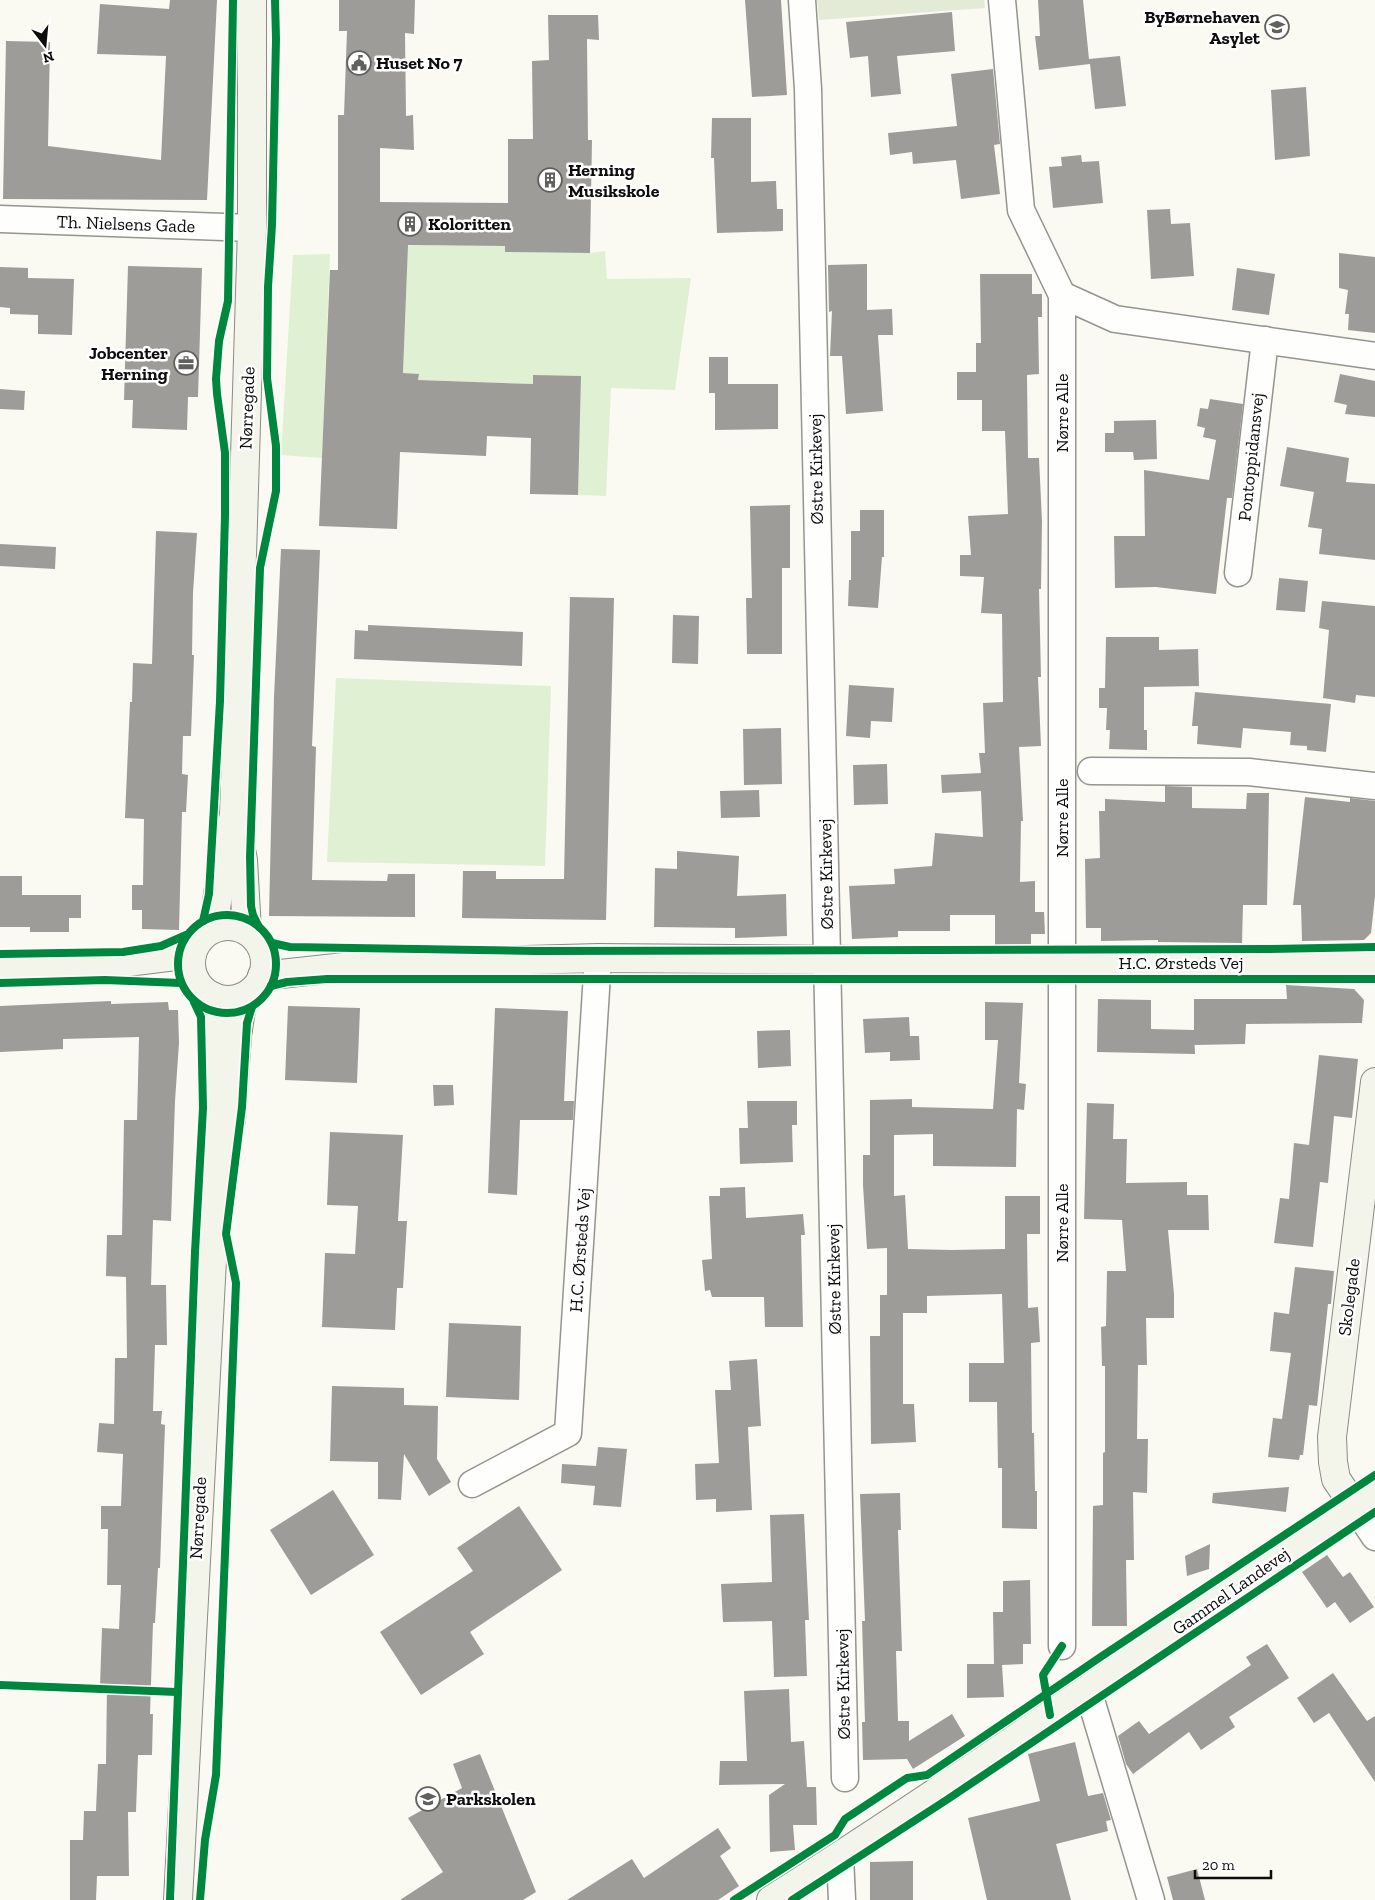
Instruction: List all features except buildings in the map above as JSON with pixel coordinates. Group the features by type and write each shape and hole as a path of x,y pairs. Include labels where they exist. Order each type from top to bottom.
{"street":[{"name":"Nørregade","path":"213,929 223,861 234,815 252,228 252,0"},
{"name":"Østre Kirkevej","path":"802,0 808,89 845,1778"},
{"name":"Nørre Alle","path":"1002,0 1021,210 1062,295 1062,1646"},
{"name":"Th. Nielsens Gade","path":"0,219 252,228"},
{"path":"1062,295 1114,319 1375,356"},
{"name":"Pontoppidansvej","path":"1238,573 1265,340"},
{"name":"Nørre Alle","path":"1091,771 1248,772 1375,786"},
{"name":"Nørregade","path":"234,815 243,860 247,931"},
{"path":"230,926 247,931 260,944 263,965 257,985 243,996 232,1000 222,999 199,976 196,944 213,929 230,926"},
{"name":"H.C. Ørsteds Vej","path":"472,1484 568,1433 598,958"},
{"name":"H.C. Ørsteds Vej","path":"263,965 598,958 1375,964"},
{"path":"0,968 86,967 199,976"},
{"name":"Nørregade","path":"178,1900 217,1166 199,976"},
{"name":"Nørregade","path":"217,1166 231,1120 237,1036 243,996"},
{"name":"Skolegade","path":"1365,1500 1336,1479 1332,1437 1375,1082"},
{"path":"1365,1500 1375,1538"},
{"name":"Gammel Landevej","path":"771,1900 1088,1690 1365,1500"},
{"path":"1088,1690 1151,1900"},
{"path":"840,1856 842,1900"}],"green space":[{"path":"817,0 984,0 985,8 819,20"},
{"path":"380,245 505,246 505,252 590,253 605,251 607,279 691,278 675,390 611,388 606,496 578,495 533,375 533,384 418,380 418,374 403,373 407,273"},
{"path":"330,254 322,458 281,455 293,255"},
{"path":"336,678 551,686 545,866 327,862"}],"cycle path":[{"path":"203,921 209,894 220,701 225,453 216,379 219,341 228,301 233,0"},
{"path":"259,927 251,906 250,857 260,568 276,491 276,446 267,378 276,39 275,0"},
{"path":"227,915 246,918 262,929 273,945 276,964 273,983 262,999 246,1010 227,1013 208,1010 192,999 181,983 178,964 181,945 192,929 208,918 227,915"},
{"path":"0,954 123,952 161,946 186,935"},
{"path":"272,943 290,947 536,951 1375,947"},
{"path":"271,986 287,982 327,979 1375,979"},
{"path":"0,983 105,980 181,983"},
{"path":"170,1900 195,1252 203,1108 201,1017 194,1002"},
{"path":"200,1900 205,1840 216,1775 236,1283 226,1234 242,1107 247,1023 252,1007"},
{"path":"734,1900 835,1835 845,1819 907,1778 927,1775 1102,1656 1375,1475"},
{"path":"792,1900 948,1799 1375,1512"},
{"path":"1050,1715 1043,1675 1062,1646"},
{"path":"0,1685 177,1692"}],"place":[{"name":"ByBørnehaven Asylet","path":"1277,27"},
{"name":"Huset No 7","path":"359,63"},
{"name":"Herning Musikskole","path":"550,180"},
{"name":"Koloritten","path":"410,224"},
{"name":"Jobcenter Herning","path":"186,363"},
{"name":"Parkskolen","path":"428,1799"}]}
